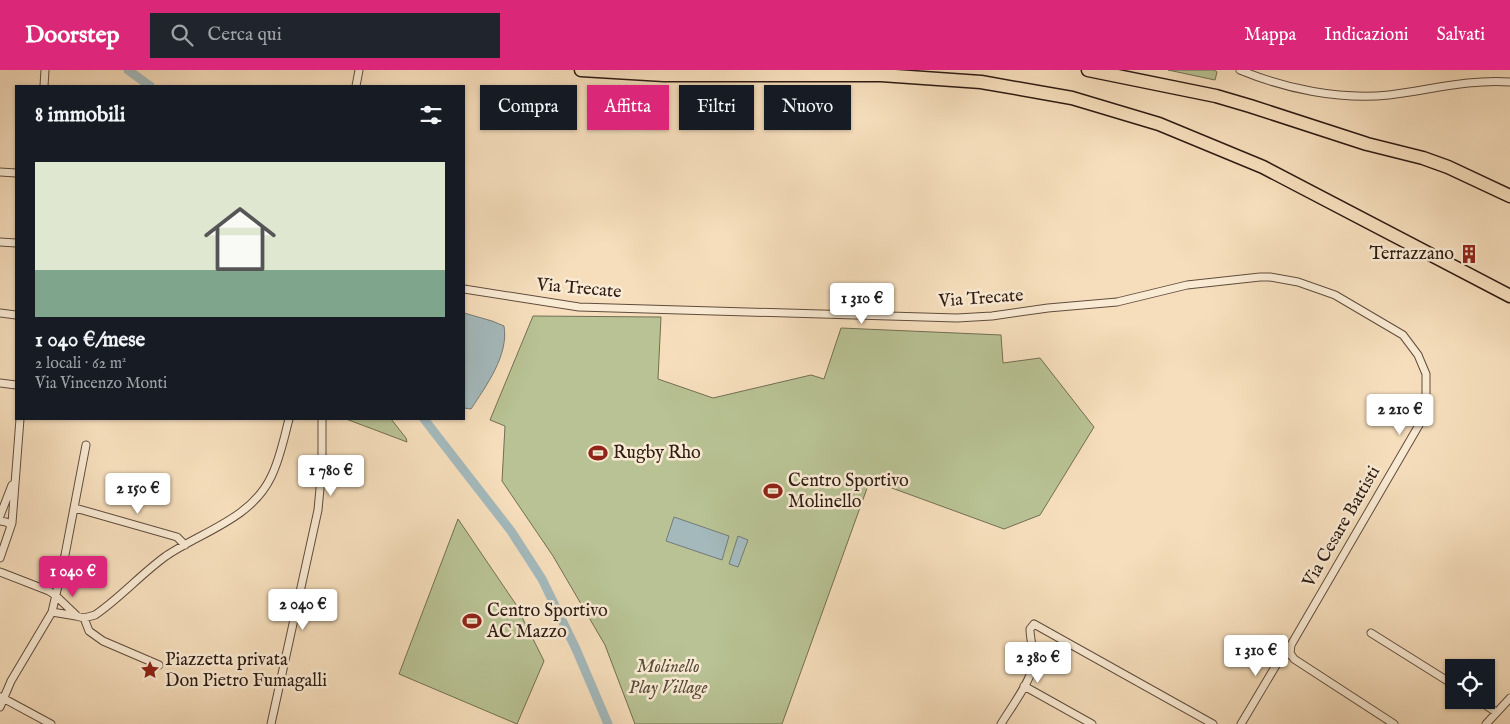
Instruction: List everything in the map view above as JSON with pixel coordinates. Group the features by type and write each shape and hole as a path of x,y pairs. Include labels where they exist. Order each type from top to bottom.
{"highway":[{"path":"581,70 664,75 880,75 981,82 1072,98 1159,124 1263,167 1510,296"},
{"path":"1088,70 1216,96 1250,106 1367,144 1448,166 1505,194"}],"street":[{"path":"44,85 45,70"},
{"path":"356,85 359,70"},
{"path":"1240,70 1308,90 1359,96 1390,95 1486,81 1510,82"},
{"path":"0,172 15,173"},
{"path":"0,242 15,243"},
{"name":"Via Trecate","path":"465,289 579,307 957,318 1117,302 1187,285 1260,277"},
{"name":"Via Cesare Battisti","path":"1260,277 1276,278 1315,287 1335,295 1395,329 1403,335 1418,355 1427,380 1426,404 1419,424 1290,645 1290,653"},
{"path":"0,314 15,315"},
{"path":"0,384 15,385"},
{"path":"0,558 11,525 20,420"},
{"path":"52,612 84,618 95,615 165,557 234,518 264,488 274,470 289,420"},
{"path":"271,724 319,503 322,467 322,420"},
{"path":"0,707 2,697 52,612 75,508 86,445"},
{"path":"0,516 15,478"},
{"path":"75,508 177,537 186,545"},
{"path":"0,521 11,525"},
{"path":"0,572 55,595 76,616"},
{"path":"84,618 89,631 103,641 159,665"},
{"path":"1001,724 1033,668 1034,658 1030,629 1033,624 1047,630 1213,724"},
{"path":"1371,632 1445,679"},
{"path":"1241,724 1281,657 1290,653 1294,659 1394,724"},
{"path":"1024,686 1092,724"},
{"path":"2,697 51,724"},
{"path":"1486,724 1510,698"},
{"path":"1492,709 1496,712"}],"green space":[{"path":"1168,70 1214,70 1217,72 1215,80"},
{"name":"Molinello Play Village","path":"533,316 661,317 658,379 713,398 811,375 824,379 841,328 1001,335 1003,363 1040,358 1094,427 1040,515 1004,529 870,480 782,724 635,724 605,645 553,556 502,481 505,426 490,420"},
{"path":"349,420 392,420 407,442"},
{"name":"Centro Sportivo AC Mazzo","path":"458,519 515,603 544,661 517,724 399,674"}],"shaded area":[{"path":"465,313 504,326 505,337 500,359 495,370 471,409 465,408"},
{"path":"674,517 729,536 722,560 666,541"},
{"path":"738,536 748,540 738,567 729,564"}],"waterway":[{"path":"128,70 149,85"},
{"path":"425,420 511,531 542,579 576,649 608,724"}],"place":[{"name":"Terrazzano","path":"1469,254"},
{"name":"Rugby Rho","path":"598,453"},
{"name":"Centro Sportivo Molinello","path":"773,491"},
{"name":"Centro Sportivo AC Mazzo","path":"472,621"},
{"name":"Piazzetta privata Don Pietro Fumagalli","path":"150,670"}]}
